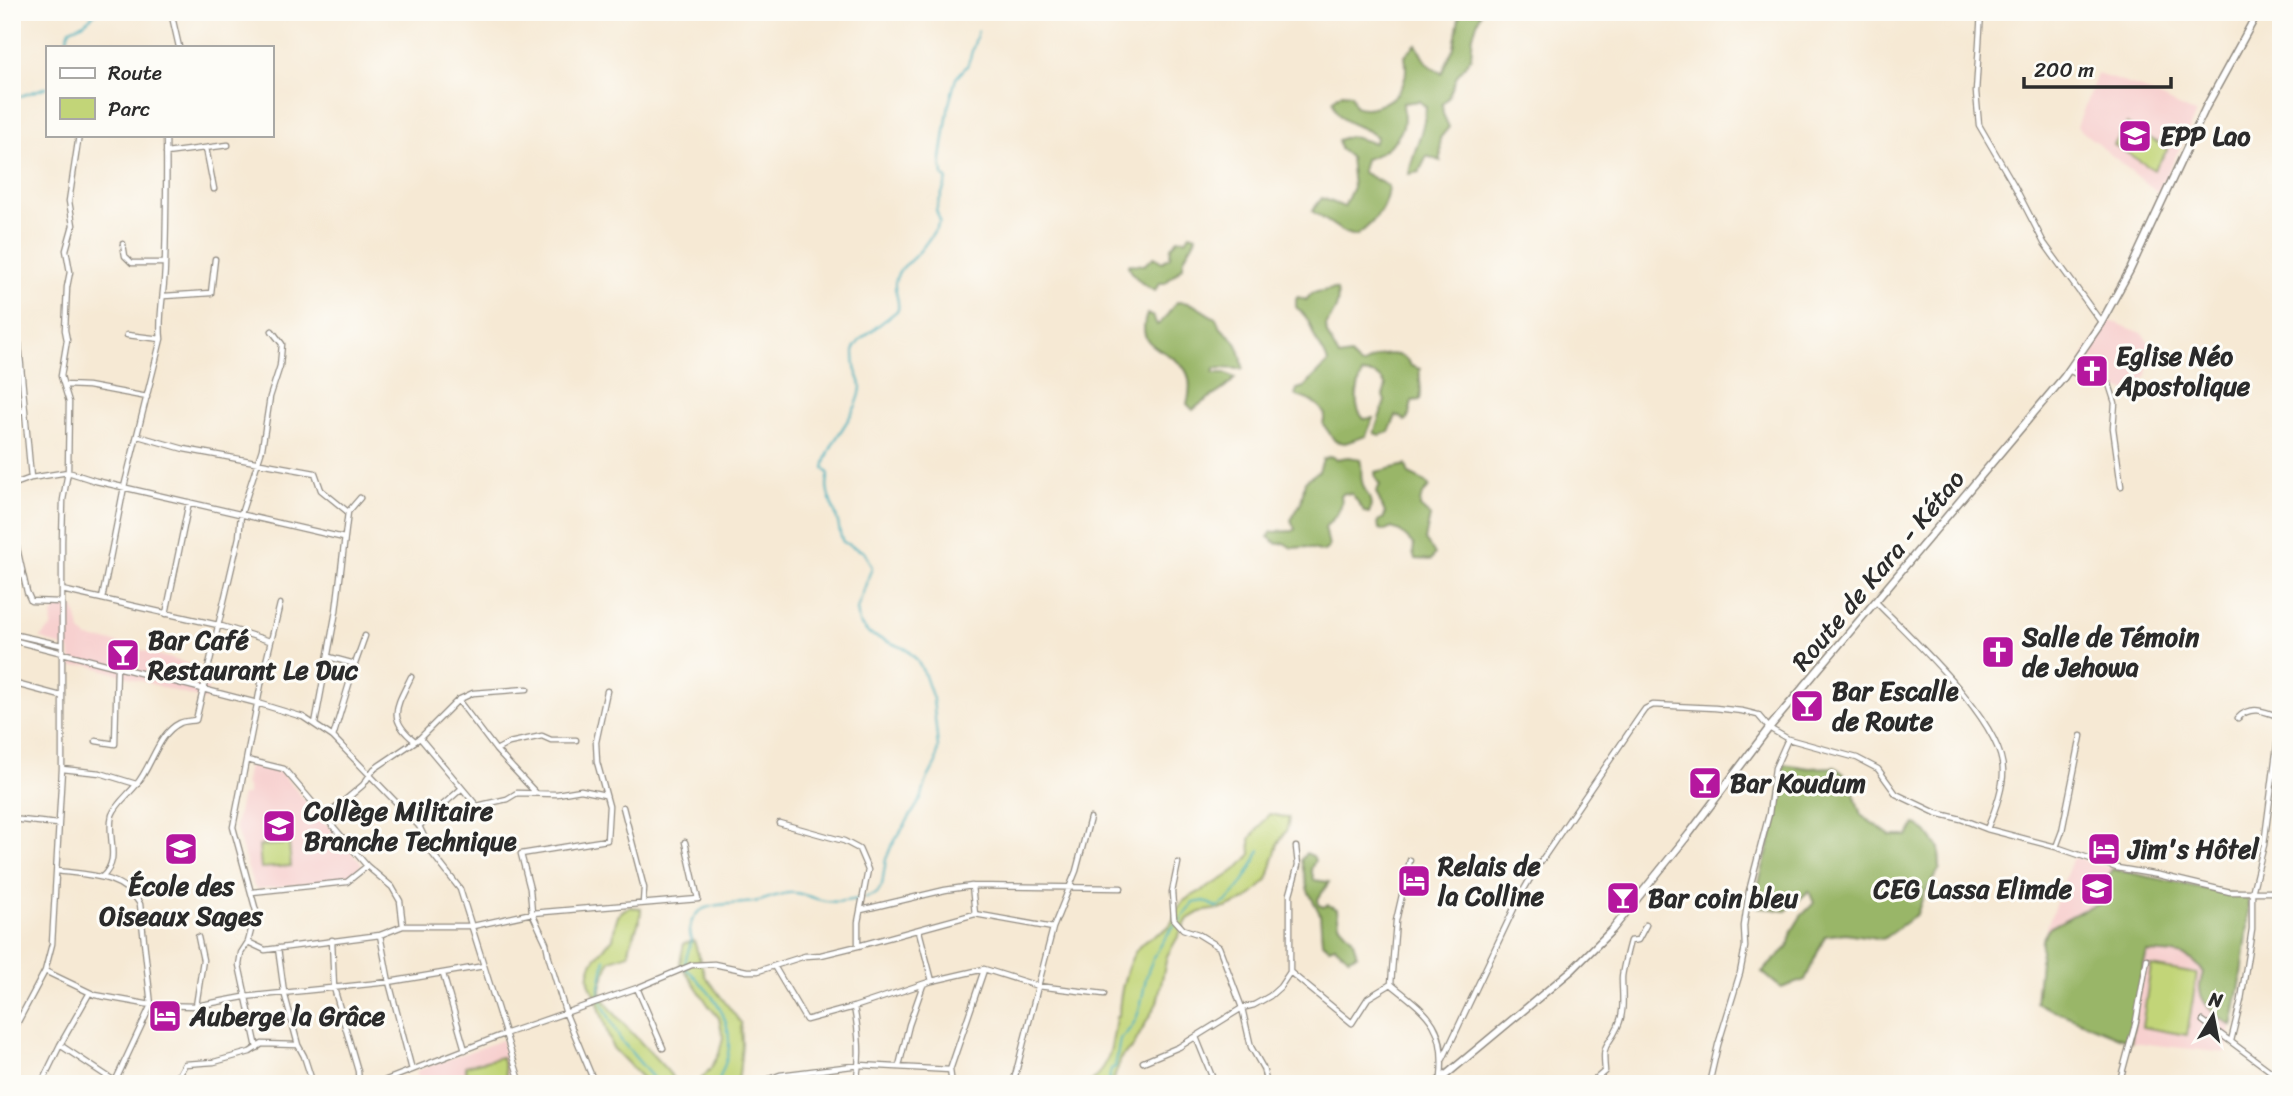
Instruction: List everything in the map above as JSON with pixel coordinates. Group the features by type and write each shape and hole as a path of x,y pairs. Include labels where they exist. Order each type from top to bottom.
{"main road":[{"name":"Route de Kara - Kétao","path":"1438,1081 1522,1014 1595,948 1639,897 1769,728 1979,480 2068,370 2101,323 2130,271 2213,94 2258,12"}],"street":[{"path":"1981,12 1976,92 1979,125 2044,243 2101,323"},
{"path":"170,13 179,46"},
{"path":"12,1033 45,971 52,944 62,769 60,652 63,499 68,472 69,402 61,376 66,340 67,287 71,272 66,250 73,225 69,201 79,136"},
{"path":"102,599 124,488 161,340 165,263 166,136"},
{"path":"166,153 228,145"},
{"path":"206,148 214,188"},
{"path":"123,244 125,256 132,263 165,263"},
{"path":"163,296 211,293 215,259"},
{"path":"13,318 19,344 32,478"},
{"path":"102,877 114,858 110,824 113,811 145,774 162,739 180,723 196,720 239,537 241,514 262,449 270,397 281,366 282,344 272,331"},
{"path":"127,335 161,340"},
{"path":"2068,370 2095,382 2109,384 2115,403 2113,428 2121,486"},
{"path":"64,385 88,386 147,397"},
{"path":"12,413 25,410"},
{"path":"138,436 184,449 315,473 321,490 348,512"},
{"path":"12,485 32,478 68,472 124,488 344,538"},
{"path":"315,724 337,611 348,512 360,498"},
{"path":"166,614 189,502"},
{"path":"12,526 31,601 61,602"},
{"path":"62,590 218,625 270,641"},
{"path":"1875,601 1959,686 1987,727 1999,753 2003,774 1987,829"},
{"path":"257,1048 239,965 256,911 233,827 257,702 280,604"},
{"path":"12,634 61,645"},
{"path":"333,737 365,636"},
{"path":"12,640 257,702 303,717 333,737 419,826 432,853 460,889 522,1084"},
{"path":"329,657 355,664"},
{"path":"96,741 115,744 117,667"},
{"path":"411,677 398,703 397,720 401,730 418,740 477,806 508,799 517,793 557,794 581,790 606,795"},
{"path":"12,683 61,696"},
{"path":"325,817 363,785 374,769 418,740 458,700 473,693 527,689"},
{"path":"595,1084 566,1014 546,943 532,913 522,854 607,841 609,806 597,762 597,735 607,691"},
{"path":"458,700 496,750 537,793"},
{"path":"1438,1081 1443,1059 1500,935 1535,870 1645,709 1653,705 1741,711 1758,715 1769,728 1788,738 1857,758 1878,769 1896,794 1936,813 2056,847 2117,868 2230,892 2281,892"},
{"path":"2231,1041 2241,1000 2252,929 2252,893 2264,845 2280,716 2251,710 2238,718"},
{"path":"496,750 509,743 542,736 551,740 576,740"},
{"path":"2056,847 2062,831 2081,736"},
{"path":"1709,1084 1717,1045 1740,973 1745,947 1744,926 1749,891 1766,828 1775,768 1788,738"},
{"path":"247,760 284,769 367,866 392,887 400,901 403,926"},
{"path":"62,769 100,773 136,785"},
{"path":"419,826 461,789"},
{"path":"623,807 644,888 643,903"},
{"path":"12,818 58,824"},
{"path":"1013,1084 1053,928 1090,818"},
{"path":"779,823 844,841 859,849 868,870 858,922 859,946"},
{"path":"248,942 265,950 380,935 403,926 473,926 532,913 698,899 685,842"},
{"path":"1143,1062 1196,1037 1242,1008 1270,996 1280,987 1290,972 1290,894 1297,865 1296,847"},
{"path":"1391,984 1398,926 1396,921 1410,860"},
{"path":"1178,863 1172,892 1174,919 1183,929 1198,934 1219,947 1242,1008 1251,1047 1263,1068 1267,1084"},
{"path":"252,892 347,881 367,866"},
{"path":"57,871 102,877 133,892 140,904 150,1005 116,1083 60,1045"},
{"path":"972,886 975,914"},
{"path":"861,910 972,886 1121,888"},
{"path":"376,1084 507,1033 637,988 692,965 714,964 747,971 859,946 975,914 1053,928"},
{"path":"1590,1084 1605,1071 1604,1049 1619,1026 1623,1008 1622,975 1626,965 1626,953 1630,941 1638,940 1646,925"},
{"path":"919,930 932,981"},
{"path":"380,935 412,1070"},
{"path":"196,1006 203,960 198,937"},
{"path":"332,940 334,988 358,1071 359,1084"},
{"path":"278,948 284,992 298,1045 313,1084"},
{"path":"2119,1084 2136,1021 2147,958"},
{"path":"774,966 806,1020 932,981 984,969 1038,986 1104,994"},
{"path":"45,971 89,993 150,1005 196,1006 244,997 389,982 484,967"},
{"path":"952,1084 950,1070 984,969"},
{"path":"1290,972 1352,1023 1368,998 1391,984"},
{"path":"443,974 465,1050"},
{"path":"1391,984 1413,1001 1430,1020 1440,1035 1443,1059"},
{"path":"899,1066 923,985"},
{"path":"637,988 663,1048"},
{"path":"41,1084 89,993"},
{"path":"855,1007 860,1041 860,1065 856,1084"},
{"path":"2203,1021 2281,1079"},
{"path":"1196,1037 1214,1082 1208,1084"},
{"path":"174,1084 185,1064 214,1062 250,1052 262,1044 298,1045"},
{"path":"755,1084 780,1075 860,1065 950,1070"},
{"path":"12,1074 32,1084"},
{"path":"635,1078 639,1084"}],"shaded area":[{"name":"EPP Lao","path":"2097,74 2138,87 2196,114 2158,193 2077,127"},
{"path":"2108,320 2142,333 2149,343 2147,375 2140,385 2126,391 2109,387 2089,377 2084,369 2084,355"},
{"path":"57,606 75,609 81,633 88,638 114,642 206,669 211,674 205,700 88,665 72,667 70,650 40,638 51,628 52,616"},
{"name":"Collège Militaire Branche Technique","path":"249,763 280,772 362,864 348,878 258,889 253,885 235,826 242,795 248,795 245,784"},
{"path":"2073,857 2113,869 2248,898 2242,975 2226,1053 2131,1042 2036,1003 2042,940"},
{"path":"502,1040 511,1084 420,1084 416,1071"}],"green space":[{"path":"1460,12 1481,12 1473,35 1471,57 1442,104 1449,127 1440,138 1441,161 1427,156 1419,172 1409,174 1426,107 1419,101 1403,103 1404,121 1401,132 1388,147 1365,159 1362,172 1388,186 1382,208 1374,220 1356,236 1345,233 1312,211 1322,198 1344,207 1353,187 1350,157 1340,149 1338,140 1349,136 1374,143 1377,137 1339,115 1333,100 1342,93 1351,94 1355,106 1362,108 1385,102 1398,92 1402,85 1406,70 1405,55 1416,44 1426,61 1442,73 1454,47"},
{"path":"2127,124 2168,149 2154,170 2114,145"},
{"path":"1190,234 1196,236 1184,258 1183,267 1165,283 1159,283 1155,291 1139,281 1128,266 1144,265 1154,257 1162,262 1170,257 1171,247 1178,239 1186,240"},
{"path":"1337,290 1337,302 1326,326 1327,334 1339,357 1350,355 1360,365 1364,365 1381,355 1395,355 1420,369 1420,400 1412,401 1409,416 1405,421 1396,416 1389,432 1380,435 1374,433 1385,401 1383,396 1386,386 1376,376 1362,374 1357,392 1358,409 1364,419 1373,418 1366,436 1345,443 1335,441 1323,424 1325,415 1319,407 1295,395 1297,389 1304,387 1328,363 1308,321 1296,307 1296,299 1298,297 1306,300 1312,293"},
{"path":"1177,302 1194,305 1216,318 1236,343 1243,365 1243,369 1215,368 1213,373 1225,373 1235,378 1226,388 1193,410 1187,404 1190,384 1186,370 1156,348 1148,340 1144,330 1147,314 1153,317 1157,325"},
{"path":"1330,456 1336,459 1360,459 1363,486 1371,504 1369,513 1365,512 1352,494 1344,493 1338,513 1325,527 1329,547 1323,552 1278,544 1268,537 1272,532 1295,529 1291,520 1301,503 1305,481 1319,471 1323,459"},
{"path":"1406,465 1409,474 1426,482 1430,487 1422,495 1420,507 1430,516 1425,540 1435,554 1431,560 1415,559 1414,545 1400,531 1392,528 1385,531 1379,529 1378,521 1384,518 1385,513 1376,492 1380,485 1375,472"},
{"path":"1784,764 1809,768 1835,767 1849,778 1861,815 1891,836 1908,836 1915,824 1927,832 1939,848 1940,868 1924,894 1917,914 1883,939 1845,933 1825,936 1805,980 1781,988 1762,972 1788,947 1792,931 1801,916 1814,903 1809,891 1786,911 1758,907 1757,889 1777,818"},
{"path":"1269,814 1289,818 1267,881 1246,900 1226,908 1200,912 1188,919 1167,956 1157,1003 1132,1048 1122,1056 1112,1084 1088,1084 1106,1063 1116,1017 1119,1016 1125,976 1133,955 1145,941 1168,927 1185,900 1220,880 1244,862 1251,854 1250,839"},
{"path":"289,844 291,866 261,868 259,846"},
{"path":"1306,853 1315,860 1311,869 1314,880 1329,882 1318,899 1319,905 1337,909 1339,924 1352,938 1357,955 1349,958 1335,946 1329,948 1322,942 1320,914 1308,891 1301,860"},
{"path":"2112,869 2248,898 2248,926 2242,975 2232,1026 2204,1002 2200,988 2203,972 2198,965 2186,957 2171,954 2147,952 2131,1042 2036,1003 2042,940 2049,928 2102,903 2108,893 2108,880"},
{"path":"629,907 641,908 629,954 610,960 601,992 612,1010 678,1084 648,1084 612,1047 590,986 589,971 592,964 601,950 613,939 618,916"},
{"path":"694,941 705,976 741,1023 742,1044 736,1084 697,1084 719,1054 723,1037 719,1018 680,963 684,943"},
{"path":"2151,966 2197,974 2187,1035 2142,1027"},
{"path":"502,1057 507,1079 489,1084 469,1084 465,1066"}],"waterway":[{"path":"64,46 70,29 84,23 97,12"},
{"path":"865,898 877,893 882,885 886,859 921,799 936,763 938,747 933,699 916,659 906,649 869,634 859,623 857,609 872,567 864,552 843,542 828,492 829,474 824,468 827,457 859,397 861,385 855,368 854,348 861,339 898,310 896,278 918,253 940,221 936,210 947,180 943,175 941,159 949,104 956,78 967,66 978,31"},
{"path":"12,99 46,87"},
{"path":"12,303 18,311"},
{"path":"1180,921 1193,903 1205,901 1216,907 1229,899 1242,883 1260,850"},
{"path":"711,1084 719,1081 727,1058 728,1028 711,995 685,967 691,941 692,920 698,913 715,905 754,902 780,894 799,893 823,901 838,902 860,899"},
{"path":"1108,1084 1111,1069 1115,1067 1120,1039 1133,1025 1140,1009 1149,969 1163,941 1175,925"},
{"path":"605,959 599,992 602,1003 620,1039 658,1084"}],"place":[{"name":"EPP Lao","path":"2135,136"},
{"name":"Eglise Néo Apostolique","path":"2092,371"},
{"name":"Salle de Témoin de Jehowa","path":"1998,652"},
{"name":"Bar Café Restaurant Le Duc","path":"123,655"},
{"name":"Bar Escalle de Route","path":"1807,706"},
{"name":"Bar Koudum","path":"1705,783"},
{"name":"Collège Militaire Branche Technique","path":"279,826"},
{"name":"École des Oiseaux Sages","path":"181,849"},
{"name":"Jim's Hôtel","path":"2104,849"},
{"name":"Relais de la Colline","path":"1414,881"},
{"name":"CEG Lassa Elimde","path":"2097,889"},
{"name":"Bar coin bleu","path":"1623,898"},
{"name":"Auberge la Grâce","path":"165,1016"}]}
